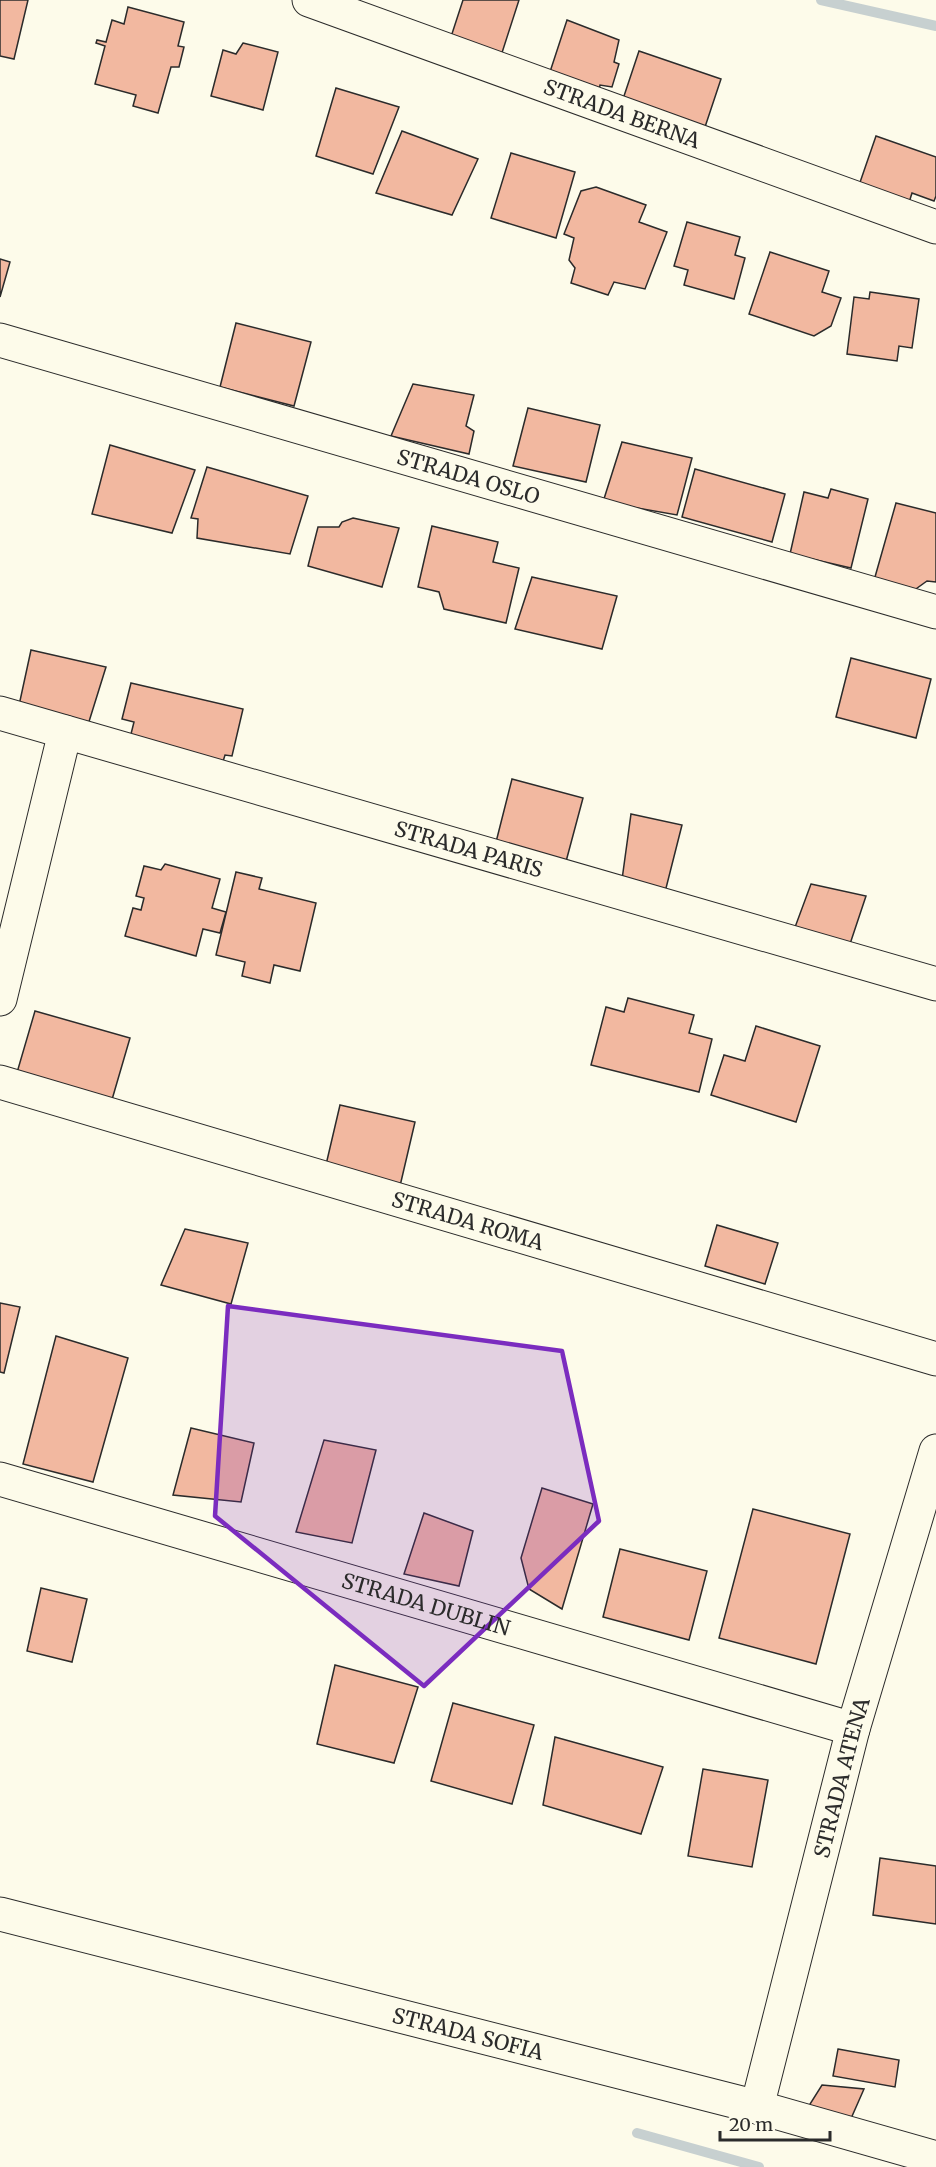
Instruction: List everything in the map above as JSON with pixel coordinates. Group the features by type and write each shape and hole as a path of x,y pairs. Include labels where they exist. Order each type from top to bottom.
{"street":[{"name":"STRADA BERNA","path":"309,0 936,227"},
{"name":"STRADA OSLO","path":"0,340 936,612"},
{"name":"STRADA PARIS","path":"0,713 936,984"},
{"path":"0,999 65,732"},
{"name":"STRADA ROMA","path":"0,1082 936,1359"},
{"name":"STRADA ATENA","path":"756,2107 853,1729 936,1451"},
{"name":"STRADA DUBLIN","path":"0,1479 853,1729"},
{"name":"STRADA SOFIA","path":"0,1914 756,2107 936,2158"}],"highlighted area":[{"path":"228,1306 562,1351 599,1521 424,1686 215,1516"}],"building":[{"path":"0,0 28,0 14,59 0,56"},
{"path":"463,0 519,0 499,62 448,46"},
{"path":"128,7 184,22 178,46 184,47 179,67 171,67 158,113 133,106 136,95 95,84 105,46 96,43 97,40 106,42 112,20 124,24"},
{"path":"567,20 619,40 614,62 619,64 612,87 600,85 598,95 547,81"},
{"path":"243,43 278,52 263,110 211,96 223,50 236,54"},
{"path":"639,51 721,79 702,136 620,108"},
{"path":"336,88 399,107 373,174 316,156"},
{"path":"402,131 478,159 452,215 376,193"},
{"path":"876,136 936,157 934,201 912,193 907,209 857,191"},
{"path":"511,153 575,172 556,238 491,218"},
{"path":"596,187 646,205 639,222 667,232 645,289 614,282 608,295 571,283 575,268 569,260 574,238 564,234 581,191"},
{"path":"687,222 740,237 735,255 745,258 734,299 684,285 688,270 674,266"},
{"path":"770,252 829,271 822,292 841,298 831,326 814,336 749,314"},
{"path":"0,259 10,262 0,297"},
{"path":"870,292 919,299 912,348 899,346 897,361 847,354 854,297 869,299"},
{"path":"236,323 311,342 294,406 220,387"},
{"path":"413,384 474,395 466,426 474,431 469,454 391,436"},
{"path":"528,408 600,425 586,482 513,466"},
{"path":"622,442 692,458 677,515 603,502"},
{"path":"110,445 195,470 172,533 92,514"},
{"path":"207,467 308,496 290,554 197,538 198,519 191,518"},
{"path":"695,469 785,494 772,542 682,517"},
{"path":"831,489 868,499 851,568 790,554 804,492 828,498"},
{"path":"896,503 936,513 936,582 927,581 913,591 873,584"},
{"path":"353,518 399,528 382,587 308,566 318,527 339,527 342,522"},
{"path":"432,526 498,542 493,562 519,568 506,623 444,609 439,592 418,587"},
{"path":"532,577 617,596 602,649 515,629"},
{"path":"31,650 106,667 87,728 18,710"},
{"path":"851,658 931,679 916,738 836,717"},
{"path":"131,683 243,709 232,756 225,755 221,768 128,746 134,722 122,719"},
{"path":"512,779 583,798 564,869 494,850"},
{"path":"631,814 682,825 663,900 621,887"},
{"path":"165,864 220,879 212,908 226,912 220,933 203,929 196,956 125,936 133,908 141,910 144,898 136,896 144,866 161,870"},
{"path":"236,872 262,878 259,889 316,903 300,971 274,965 270,983 242,976 245,962 216,955"},
{"path":"811,884 866,896 850,944 791,938"},
{"path":"628,998 694,1015 689,1033 712,1039 699,1092 591,1065 606,1007 624,1012"},
{"path":"35,1011 130,1038 111,1103 16,1076"},
{"path":"756,1026 820,1046 796,1122 711,1095 724,1055 745,1061"},
{"path":"340,1105 415,1122 400,1186 325,1169"},
{"path":"717,1225 778,1243 765,1284 705,1266"},
{"path":"185,1229 248,1243 231,1304 161,1285"},
{"path":"0,1303 20,1307 4,1373 0,1372"},
{"path":"56,1336 128,1358 93,1482 23,1464"},
{"path":"191,1428 254,1443 241,1502 173,1495"},
{"path":"324,1440 376,1450 352,1543 296,1532"},
{"path":"542,1488 593,1504 562,1609 529,1589 521,1558"},
{"path":"753,1509 850,1534 816,1664 719,1638"},
{"path":"424,1513 473,1531 459,1586 404,1574"},
{"path":"620,1549 707,1571 689,1640 603,1617"},
{"path":"41,1588 87,1599 72,1662 27,1651"},
{"path":"335,1665 418,1687 394,1763 317,1744"},
{"path":"453,1703 534,1725 512,1804 431,1781"},
{"path":"555,1737 663,1767 641,1834 543,1805"},
{"path":"703,1769 768,1780 752,1867 688,1856"},
{"path":"880,1858 936,1866 936,1924 873,1915"},
{"path":"838,2049 899,2060 895,2087 833,2076"},
{"path":"822,2085 864,2089 849,2123 805,2112"}],"waterway":[{"path":"821,0 936,26"},
{"path":"637,2133 759,2167"}]}
